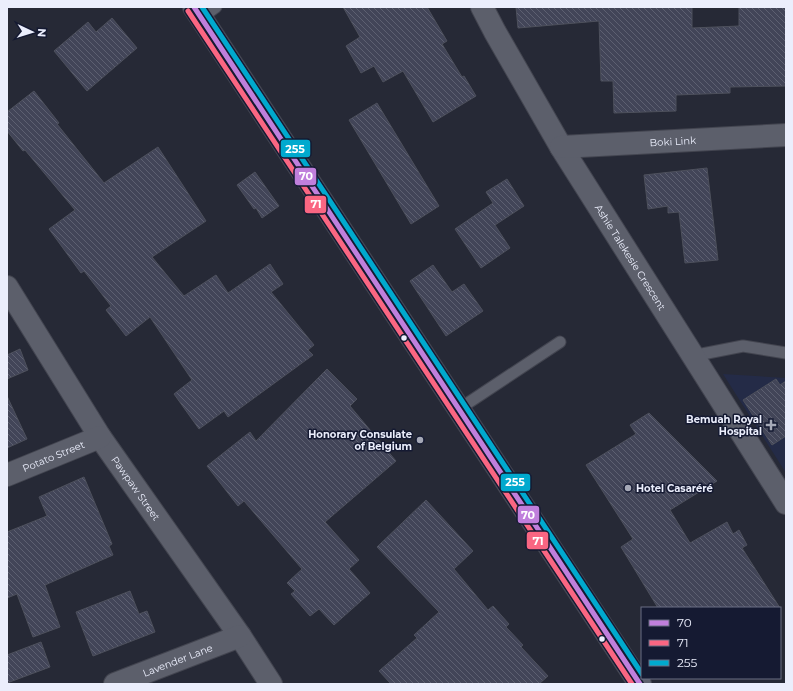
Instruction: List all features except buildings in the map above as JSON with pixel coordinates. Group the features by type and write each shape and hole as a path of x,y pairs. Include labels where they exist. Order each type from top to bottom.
{"main road":[{"path":"204,11 459,409 640,684"}],"street":[{"name":"Ashie Talekesie Crescent","path":"482,7 561,147 786,503"},
{"name":"Boki Link","path":"561,147 786,135"},
{"name":"Pawpaw Street","path":"7,287 100,437 240,636 271,684"},
{"name":"Potato Street","path":"7,475 100,437"},
{"name":"Lavender Lane","path":"115,684 240,636"}],"lane":[{"path":"459,409 560,342"},
{"path":"692,356 743,346 786,354"}],"shaded area":[{"name":"Bemuah Royal Hospital","path":"723,374 786,378 786,473"}],"transit line":[{"name":"70","path":"194,7 640,684"},
{"name":"255","path":"202,7 641,672"},
{"name":"71","path":"188,11 632,684"}],"place":[{"name":"Bemuah Royal Hospital","path":"771,425"},
{"name":"Honorary Consulate of Belgium","path":"420,440"},
{"name":"Hotel Casaréré","path":"628,488"}]}
